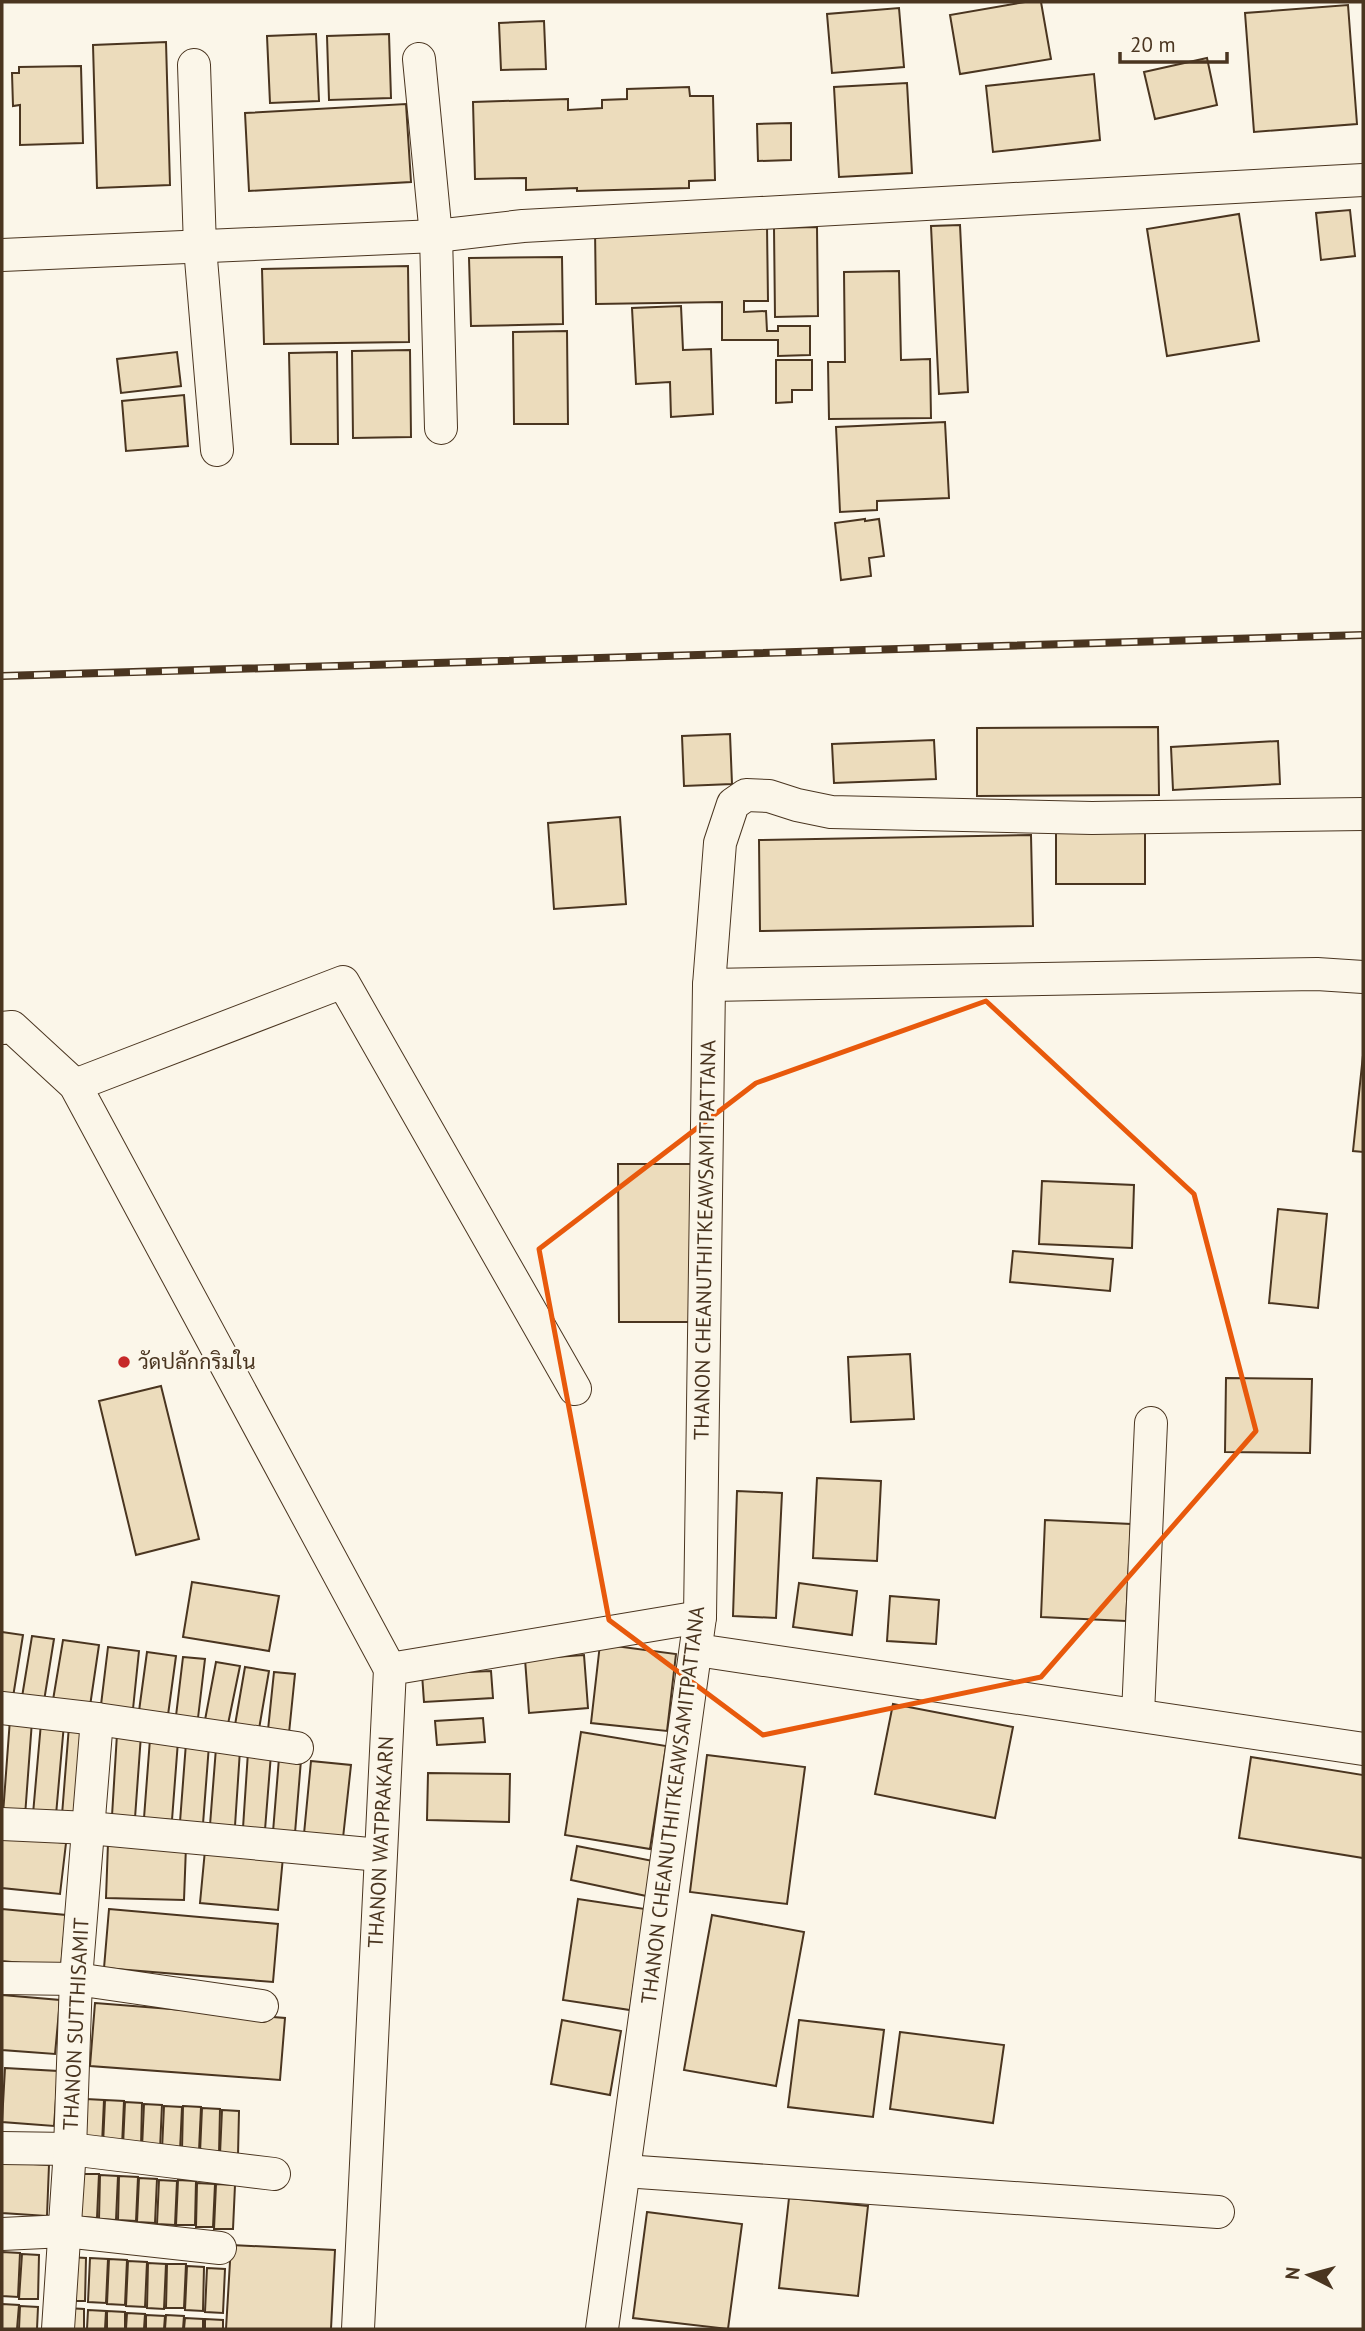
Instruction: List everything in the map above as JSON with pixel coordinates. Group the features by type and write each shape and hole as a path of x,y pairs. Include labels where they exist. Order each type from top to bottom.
{"street":[{"path":"419,59 436,236 441,428"},
{"path":"194,65 200,247 217,450"},
{"path":"2,256 436,236 523,226 1363,180"},
{"name":"THANON CHEANUTHITKEAWSAMITPATTANA","path":"602,2329 700,1617 709,985 720,843 733,804 746,796 769,796 831,812 909,815 1092,818 1363,814"},
{"path":"709,985 1317,974 1363,977"},
{"path":"75,1085 342,982 575,1389"},
{"path":"2,1028 12,1027 75,1085 390,1669 700,1617"},
{"path":"1138,1714 1151,1423"},
{"path":"697,1650 1363,1749"},
{"name":"THANON WATPRAKARN","path":"358,2329 390,1669"},
{"path":"2,1708 297,1748"},
{"name":"THANON SUTTHISAMIT","path":"58,2329 70,2149 76,1979 97,1719"},
{"path":"2,1824 89,1828 380,1855"},
{"path":"2,1978 76,1979 262,2006"},
{"path":"2,2147 70,2149 274,2174"},
{"path":"624,2171 1218,2211"},
{"path":"2,2234 65,2231 220,2248"}],"highlighted area":[{"path":"986,1001 1194,1194 1256,1431 1041,1677 763,1735 609,1620 539,1249 756,1083"}],"building":[{"path":"1025,2 1041,2 1051,59 960,74 950,15"},
{"path":"1348,5 1357,124 1254,132 1245,13"},
{"path":"899,8 904,67 832,73 827,14"},
{"path":"544,21 546,69 501,70 499,23"},
{"path":"316,34 319,101 270,103 267,36"},
{"path":"389,34 391,98 329,100 327,36"},
{"path":"166,42 170,185 97,188 93,45"},
{"path":"1207,58 1217,105 1155,119 1144,72"},
{"path":"81,66 83,143 20,145 20,105 13,106 12,73 19,73 19,67"},
{"path":"1094,74 1100,140 993,152 986,86"},
{"path":"907,83 912,173 839,177 834,87"},
{"path":"689,87 690,96 713,96 715,180 689,181 689,188 577,191 577,188 526,190 526,178 475,179 473,102 568,99 568,110 602,108 602,100 627,99 627,89"},
{"path":"406,104 411,182 249,191 245,113"},
{"path":"791,123 791,160 758,161 757,124"},
{"path":"1350,210 1355,256 1321,260 1316,213"},
{"path":"1239,214 1259,341 1167,356 1147,229"},
{"path":"960,225 968,392 939,394 931,226"},
{"path":"767,226 768,301 744,301 744,312 766,311 767,331 778,331 778,326 810,326 810,355 778,356 778,340 722,340 722,302 596,304 595,229"},
{"path":"817,227 818,316 775,317 774,228"},
{"path":"562,257 563,324 471,326 469,258"},
{"path":"408,266 409,342 264,344 262,269"},
{"path":"899,271 901,360 930,359 931,418 829,419 828,362 845,362 844,272"},
{"path":"681,306 683,350 711,349 713,414 671,417 670,382 636,384 632,308"},
{"path":"567,331 568,424 514,424 513,332"},
{"path":"410,350 411,437 353,438 352,351"},
{"path":"177,352 181,386 121,393 117,359"},
{"path":"337,352 338,444 291,444 289,353"},
{"path":"776,360 812,360 812,390 792,390 792,402 776,403"},
{"path":"184,395 188,446 126,451 122,401"},
{"path":"945,422 949,498 877,501 877,510 840,512 836,427"},
{"path":"879,519 884,556 869,558 871,576 841,580 835,523"},
{"path":"1158,727 1159,795 977,796 977,728"},
{"path":"730,734 732,784 684,786 682,736"},
{"path":"934,740 936,779 834,783 832,744"},
{"path":"1278,741 1280,784 1173,790 1171,747"},
{"path":"620,817 626,904 554,909 548,823"},
{"path":"1056,831 1145,831 1145,884 1056,884"},
{"path":"1031,835 1033,926 760,931 759,840"},
{"path":"1363,1055 1363,1152 1353,1151"},
{"path":"618,1164 691,1164 691,1322 619,1322"},
{"path":"1042,1181 1134,1185 1132,1248 1039,1244"},
{"path":"1278,1209 1327,1214 1318,1308 1269,1303"},
{"path":"1013,1251 1113,1259 1110,1291 1010,1282"},
{"path":"910,1354 914,1419 851,1422 848,1357"},
{"path":"1226,1378 1312,1379 1310,1453 1225,1452"},
{"path":"161,1386 199,1539 136,1555 99,1401"},
{"path":"817,1478 881,1481 877,1561 813,1558"},
{"path":"737,1491 782,1493 776,1618 733,1616"},
{"path":"1045,1520 1131,1524 1126,1621 1041,1617"},
{"path":"192,1582 279,1596 269,1651 183,1637"},
{"path":"799,1583 857,1591 852,1635 793,1627"},
{"path":"890,1596 939,1600 936,1644 887,1641"},
{"path":"2,1632 23,1635 13,1697 2,1695"},
{"path":"32,1636 54,1639 44,1701 22,1697"},
{"path":"63,1640 99,1645 90,1706 53,1700"},
{"path":"600,1644 676,1654 667,1731 591,1723"},
{"path":"108,1647 139,1651 133,1709 101,1705"},
{"path":"147,1652 176,1656 168,1715 139,1711"},
{"path":"584,1655 588,1708 529,1713 525,1659"},
{"path":"183,1657 205,1659 198,1718 176,1716"},
{"path":"216,1662 240,1666 228,1724 205,1720"},
{"path":"245,1667 269,1671 259,1729 235,1725"},
{"path":"491,1671 493,1698 424,1702 422,1674"},
{"path":"274,1672 295,1674 289,1733 268,1730"},
{"path":"893,1704 1013,1727 995,1818 875,1794"},
{"path":"483,1718 485,1742 437,1745 435,1721"},
{"path":"10,1719 32,1721 25,1816 3,1814"},
{"path":"41,1723 64,1724 56,1815 33,1814"},
{"path":"69,1726 95,1728 88,1817 62,1815"},
{"path":"581,1732 666,1746 650,1849 565,1835"},
{"path":"117,1734 141,1735 135,1818 112,1816"},
{"path":"150,1739 178,1741 172,1820 144,1818"},
{"path":"186,1743 209,1745 203,1824 180,1822"},
{"path":"216,1748 240,1750 235,1826 210,1825"},
{"path":"248,1752 271,1754 265,1830 243,1828"},
{"path":"707,1755 805,1767 787,1904 690,1892"},
{"path":"1251,1757 1363,1775 1363,1858 1239,1838"},
{"path":"279,1758 301,1760 295,1833 273,1832"},
{"path":"311,1761 351,1765 343,1838 304,1834"},
{"path":"428,1773 510,1774 509,1822 427,1820"},
{"path":"2,1835 66,1843 60,1894 2,1888"},
{"path":"108,1843 186,1846 184,1900 106,1898"},
{"path":"577,1846 658,1862 651,1897 571,1880"},
{"path":"205,1850 283,1857 278,1910 200,1903"},
{"path":"578,1899 645,1909 630,2010 563,2000"},
{"path":"2,1909 66,1915 61,1967 2,1961"},
{"path":"109,1909 278,1924 273,1982 104,1968"},
{"path":"712,1915 804,1932 776,2086 684,2070"},
{"path":"2,1995 60,2000 55,2054 2,2050"},
{"path":"95,2003 285,2018 280,2080 90,2066"},
{"path":"562,2020 621,2031 610,2095 551,2084"},
{"path":"799,2020 884,2030 873,2117 788,2107"},
{"path":"900,2032 1004,2045 993,2123 890,2109"},
{"path":"5,2068 58,2071 54,2126 2,2122"},
{"path":"86,2099 104,2100 102,2144 84,2144"},
{"path":"105,2100 124,2101 122,2146 103,2145"},
{"path":"125,2102 142,2103 141,2147 123,2146"},
{"path":"144,2104 162,2105 160,2149 142,2148"},
{"path":"164,2106 182,2107 180,2151 162,2150"},
{"path":"183,2106 201,2107 199,2151 182,2150"},
{"path":"202,2108 220,2109 219,2154 200,2153"},
{"path":"222,2110 239,2111 238,2155 220,2154"},
{"path":"2,2162 49,2165 47,2216 2,2213"},
{"path":"81,2174 99,2174 97,2218 79,2217"},
{"path":"100,2175 118,2176 116,2220 99,2219"},
{"path":"119,2176 138,2177 136,2221 118,2220"},
{"path":"139,2178 157,2179 155,2223 137,2222"},
{"path":"159,2180 177,2181 175,2225 157,2224"},
{"path":"178,2180 196,2181 195,2225 176,2225"},
{"path":"197,2183 215,2184 213,2227 196,2227"},
{"path":"216,2184 235,2185 233,2229 214,2229"},
{"path":"789,2198 868,2206 858,2296 779,2288"},
{"path":"647,2212 742,2224 728,2329 633,2318"},
{"path":"231,2245 335,2250 331,2329 226,2329"},
{"path":"2,2252 20,2253 18,2297 2,2296"},
{"path":"22,2254 39,2255 38,2299 19,2299"},
{"path":"68,2257 86,2258 85,2301 67,2301"},
{"path":"90,2258 108,2259 106,2303 88,2302"},
{"path":"109,2259 127,2260 125,2305 107,2304"},
{"path":"128,2261 147,2262 145,2307 126,2306"},
{"path":"148,2263 166,2264 164,2309 147,2308"},
{"path":"167,2264 186,2264 184,2308 166,2308"},
{"path":"187,2266 204,2267 203,2311 185,2310"},
{"path":"207,2268 225,2269 223,2313 205,2312"},
{"path":"2,2304 19,2305 17,2329 2,2329"},
{"path":"20,2306 38,2307 37,2329 19,2329"},
{"path":"66,2308 84,2309 84,2329 65,2329"},
{"path":"88,2310 106,2311 105,2329 87,2329"},
{"path":"107,2311 125,2312 125,2329 107,2329"},
{"path":"127,2313 145,2314 144,2329 126,2329"},
{"path":"146,2315 165,2316 164,2329 146,2329"},
{"path":"166,2315 184,2316 183,2329 165,2329"},
{"path":"185,2318 203,2319 203,2329 184,2329"},
{"path":"205,2319 223,2320 223,2329 205,2329"}],"railway":[{"path":"2,676 1363,635"}],"place":[{"name":"วัดปลักกริมใน","path":"124,1362"}]}
